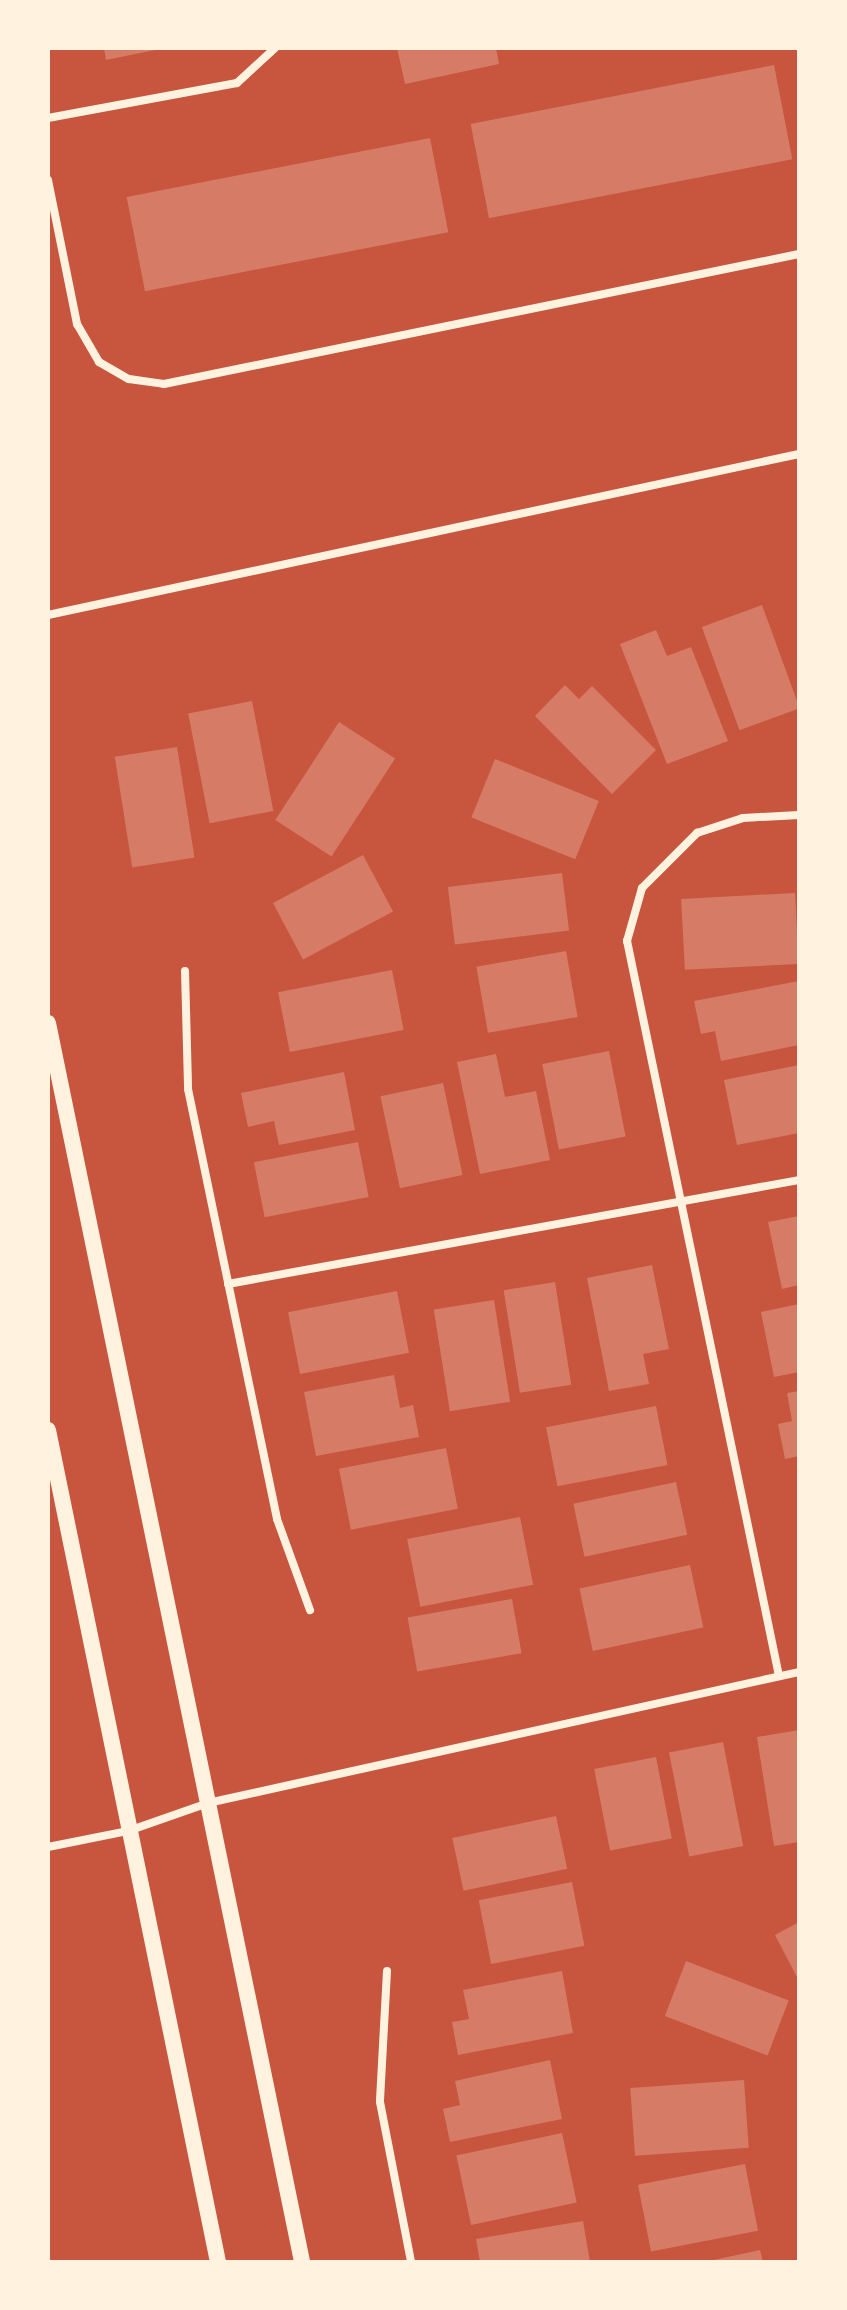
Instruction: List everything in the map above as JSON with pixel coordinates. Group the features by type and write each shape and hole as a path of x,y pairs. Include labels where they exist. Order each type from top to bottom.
{"main road":[{"path":"48,1023 302,2262"},
{"path":"48,1430 218,2262"}],"street":[{"path":"48,118 237,83 275,48"},
{"path":"48,180 77,324 99,362 129,379 164,384 799,254"},
{"path":"48,615 799,454"},
{"path":"779,1676 627,941 642,888 697,833 743,818 799,815"},
{"path":"185,971 188,1089 277,1519 310,1610"},
{"path":"228,1284 681,1205 799,1180"},
{"path":"48,1847 128,1831 208,1803 799,1672"},
{"path":"387,1971 380,2102 411,2262"}],"building":[{"path":"104,48 160,48 160,49 106,60"},
{"path":"397,48 496,48 499,64 405,84"},
{"path":"774,65 792,159 489,218 471,124"},
{"path":"430,138 448,232 145,291 127,197"},
{"path":"762,605 799,709 739,730 702,627"},
{"path":"656,630 667,656 691,647 728,741 667,764 620,644"},
{"path":"565,685 579,699 592,686 656,750 612,794 535,716"},
{"path":"252,701 273,811 210,823 188,713"},
{"path":"339,722 395,758 331,857 275,820"},
{"path":"177,747 195,858 132,867 115,757"},
{"path":"495,759 599,801 575,859 471,817"},
{"path":"363,855 393,912 303,959 273,903"},
{"path":"562,873 569,931 455,945 448,887"},
{"path":"795,893 799,964 685,970 681,899"},
{"path":"566,951 578,1017 488,1033 476,967"},
{"path":"392,970 404,1030 290,1052 278,992"},
{"path":"799,981 799,1045 721,1061 715,1031 701,1034 694,1001"},
{"path":"609,1051 626,1136 559,1149 542,1064"},
{"path":"496,1054 505,1097 536,1091 550,1160 480,1174 457,1062"},
{"path":"799,1065 799,1133 737,1145 724,1080"},
{"path":"344,1072 355,1130 279,1145 274,1121 248,1127 241,1093"},
{"path":"443,1083 463,1175 400,1188 380,1096"},
{"path":"358,1142 369,1197 265,1217 254,1162"},
{"path":"799,1216 799,1285 782,1289 768,1222"},
{"path":"652,1265 669,1349 643,1354 649,1384 609,1391 587,1278"},
{"path":"555,1282 571,1385 520,1393 504,1290"},
{"path":"397,1291 409,1353 300,1374 288,1312"},
{"path":"494,1300 510,1402 450,1411 434,1310"},
{"path":"799,1304 799,1372 774,1377 761,1312"},
{"path":"394,1375 400,1408 413,1405 419,1437 316,1456 304,1392"},
{"path":"799,1391 799,1456 785,1459 778,1424 792,1421 787,1393"},
{"path":"656,1406 667,1465 558,1486 546,1427"},
{"path":"446,1448 458,1509 351,1530 339,1469"},
{"path":"676,1482 687,1535 585,1557 573,1504"},
{"path":"520,1517 533,1585 420,1607 407,1539"},
{"path":"690,1565 703,1628 593,1651 579,1588"},
{"path":"512,1599 522,1653 417,1672 408,1617"},
{"path":"799,1730 799,1842 774,1846 757,1737"},
{"path":"723,1742 743,1846 689,1857 669,1752"},
{"path":"656,1757 672,1838 610,1850 594,1769"},
{"path":"556,1816 567,1869 464,1891 452,1838"},
{"path":"572,1882 584,1946 491,1964 479,1900"},
{"path":"799,1922 799,1981 775,1935"},
{"path":"686,1961 789,2000 768,2056 665,2016"},
{"path":"562,1971 573,2033 458,2055 452,2022 469,2019 463,1990"},
{"path":"550,2060 562,2119 450,2142 443,2109 460,2105 455,2081"},
{"path":"744,2080 749,2148 635,2156 630,2088"},
{"path":"562,2133 577,2202 471,2225 456,2155"},
{"path":"745,2164 758,2231 651,2252 638,2185"},
{"path":"583,2221 590,2262 480,2262 476,2239"},
{"path":"760,2250 763,2262 709,2262 709,2261"}]}
